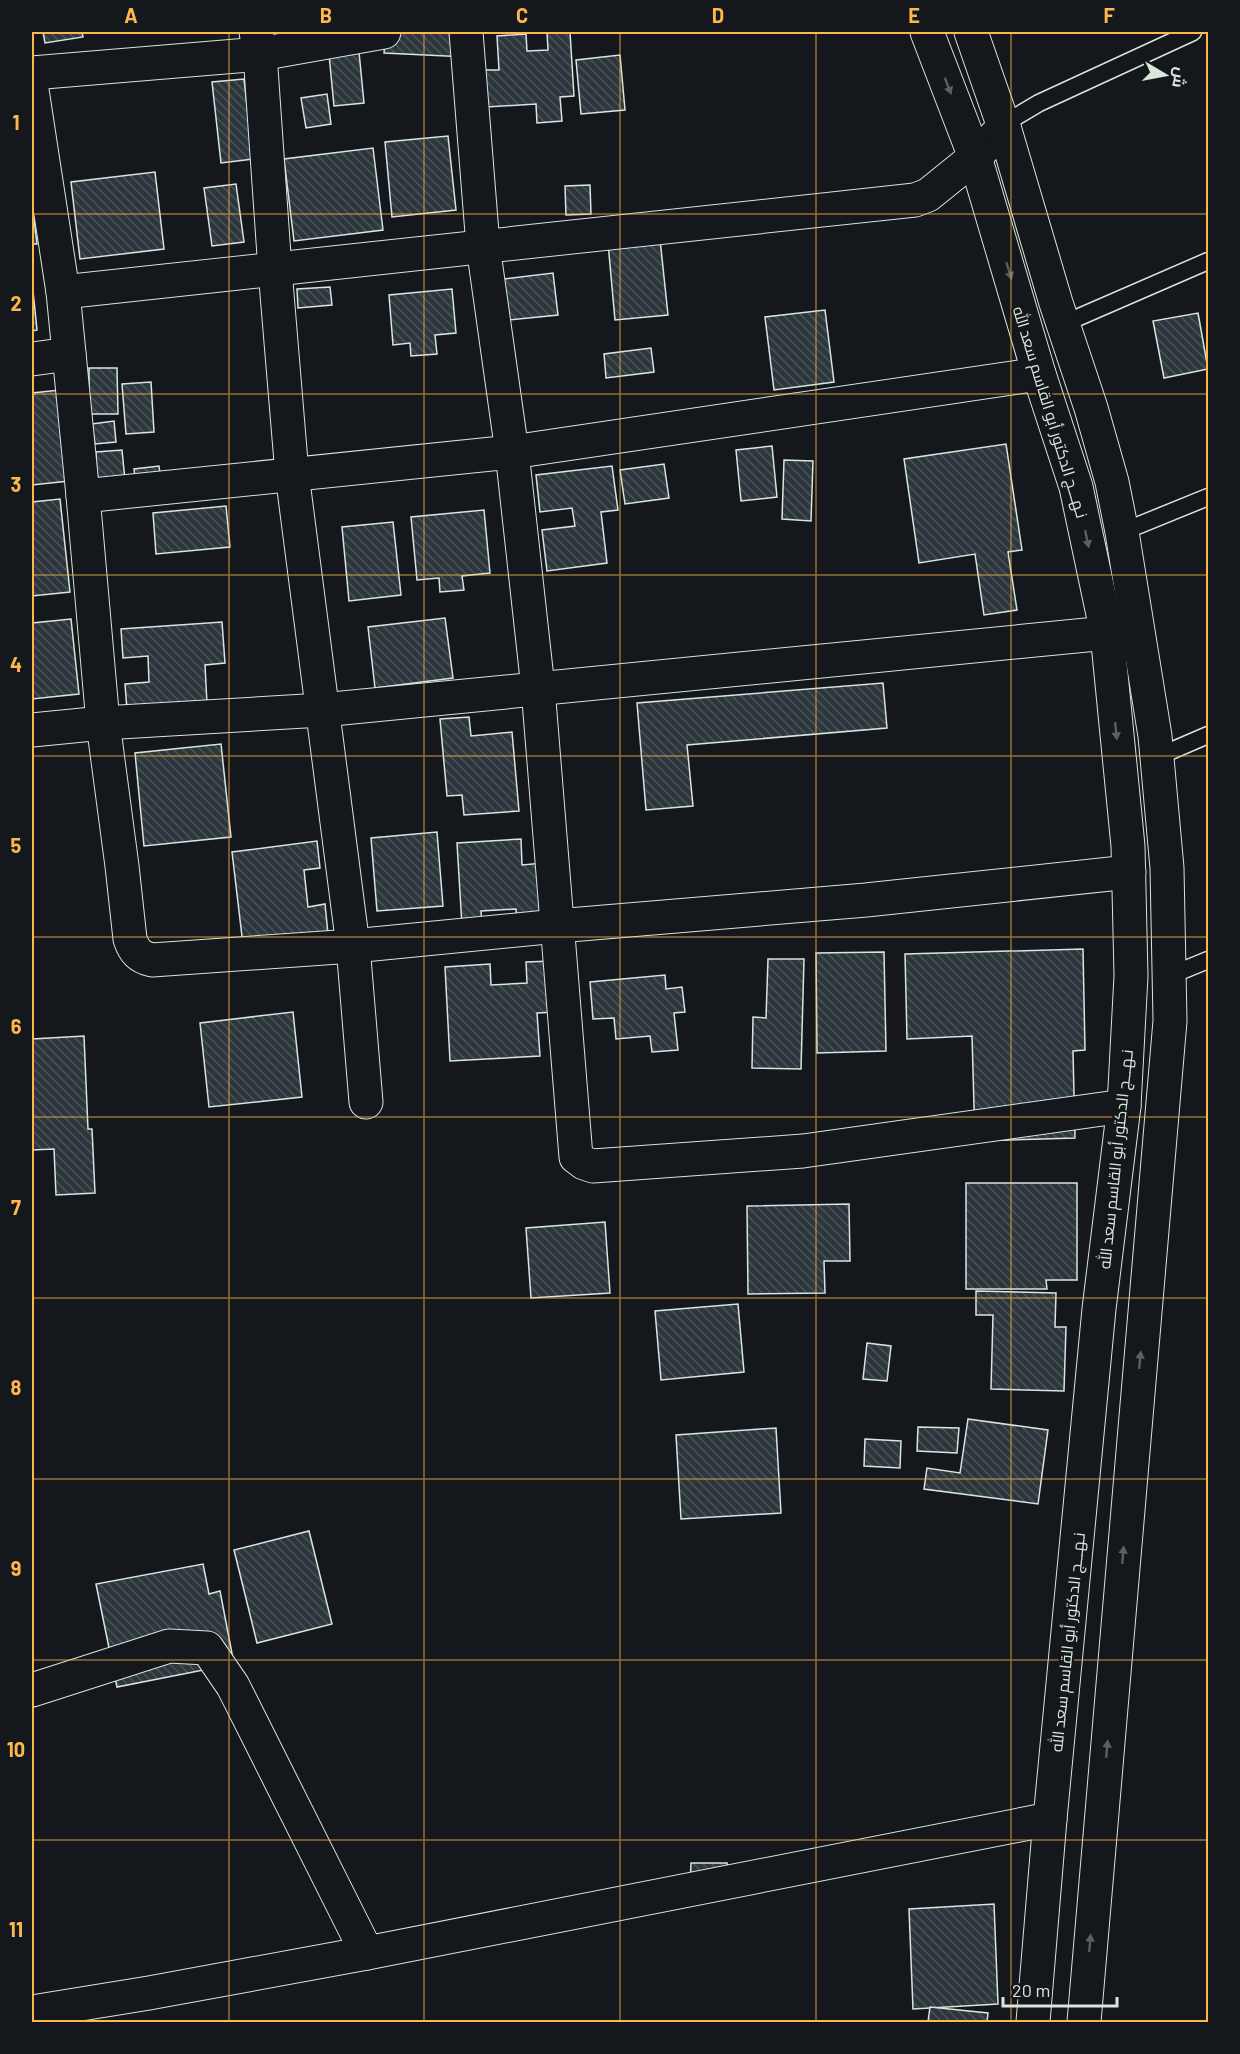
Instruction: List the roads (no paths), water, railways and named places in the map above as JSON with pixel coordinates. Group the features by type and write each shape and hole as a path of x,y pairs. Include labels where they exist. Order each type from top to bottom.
{"street":[{"path":"32,73 258,43 384,32"},
{"path":"466,32 483,246 512,452 538,688 576,1157 593,1166 803,1151 1124,1106"},
{"name":"نـهـــج الدكتور أبو القاسم سعد الله","path":"927,32 975,157 1039,374 1076,487 1107,633 1128,846 1131,976 1124,1106 1099,1309 1033,2022"},
{"path":"972,32 1004,127 1109,471 1122,532 1152,714 1167,868 1170,1021 1084,2022"},
{"path":"258,43 292,474 353,946 366,1102"},
{"path":"32,90 63,292 103,723 130,939 134,950 142,958 152,960 353,946 866,900 1129,872"},
{"path":"63,292 915,200 928,195 975,157 1004,127"},
{"path":"32,359 69,354"},
{"path":"83,496 512,452 1039,374"},
{"path":"32,730 103,723 322,710 1107,633"},
{"path":"32,1690 169,1646 207,1648 232,1686 367,1953"},
{"path":"32,2012 149,1994 367,1953 1050,1819"}],"lane":[{"path":"1004,127 1012,119 1039,104 1193,32"},
{"path":"1063,324 1209,261"},
{"path":"1122,532 1209,497"},
{"path":"1157,757 1209,735"},
{"path":"1169,976 1209,960"}]}
